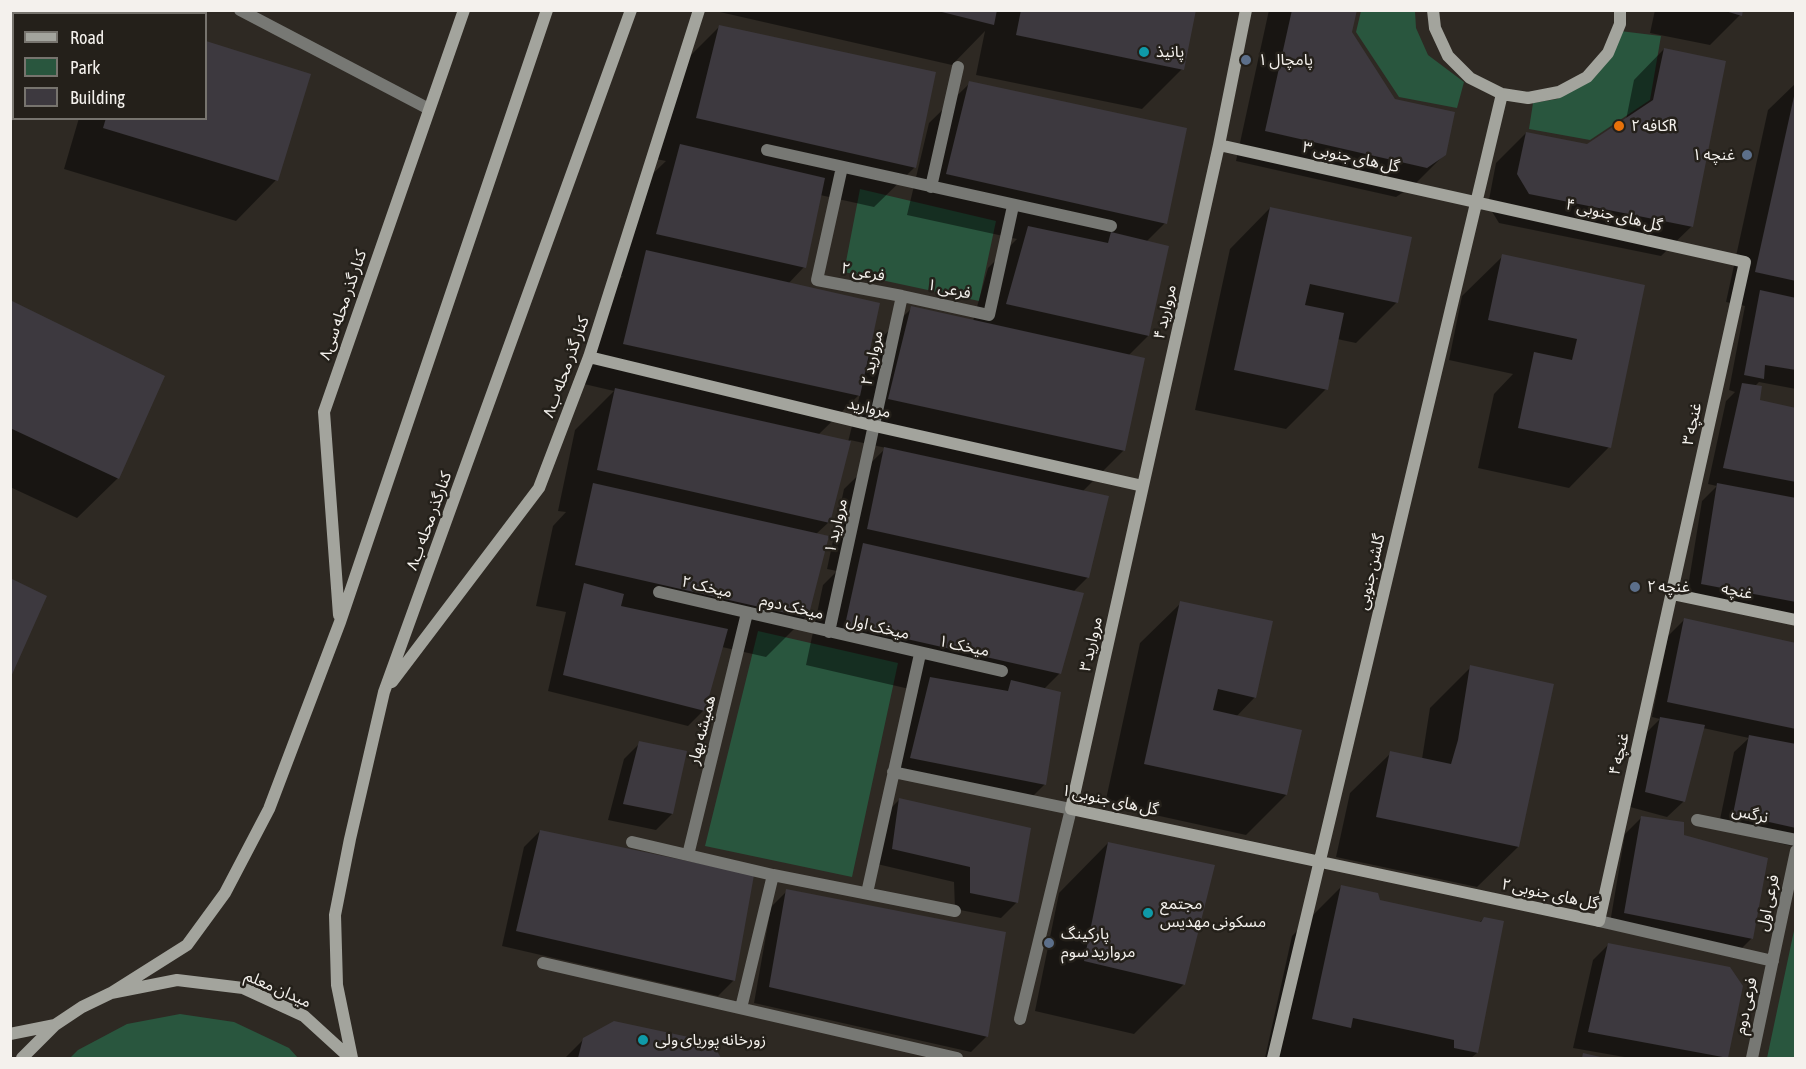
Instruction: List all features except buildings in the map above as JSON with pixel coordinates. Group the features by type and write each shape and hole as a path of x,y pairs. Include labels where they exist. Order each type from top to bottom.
{"street":[{"path":"240,10 429,109"},
{"name":"کنار گذر محله سی۸","path":"340,622 324,412 464,10"},
{"path":"111,993 187,945 225,893 269,809 340,622 547,10"},
{"name":"کنارگذر محله ب۸","path":"351,1059 337,985 335,915 384,692 631,10"},
{"name":"کنار گذر محله ب۸","path":"384,692 539,488 589,357 699,10"},
{"name":"مروارید ۴","path":"1143,486 1219,145 1246,10"},
{"path":"1433,10 1435,28 1448,56 1470,78 1502,94 1528,98 1559,92 1587,77 1608,53 1620,24 1620,10"},
{"path":"931,187 958,67"},
{"name":"گلشن جنوبی","path":"1273,1059 1502,94"},
{"name":"گل های جنوبی ۳","path":"1219,145 1476,201"},
{"path":"766,150 1110,226"},
{"name":"فرعی ۲","path":"842,167 817,280 902,296"},
{"name":"گل های جنوبی ۴","path":"1476,201 1745,262"},
{"name":"فرعی ۱","path":"902,296 989,315 1013,206"},
{"name":"غنچه ۳","path":"1672,594 1745,262"},
{"name":"مروارید ۲","path":"875,426 902,296"},
{"name":"مروارید","path":"589,357 875,426 1143,486"},
{"name":"مروارید ۱","path":"829,632 875,426"},
{"name":"مروارید ۳","path":"1071,809 1143,486"},
{"name":"میخک ۲","path":"659,592 747,613"},
{"name":"غنچه","path":"1672,594 1796,620"},
{"name":"غنچه ۴","path":"1599,921 1672,594"},
{"name":"میخک دوم","path":"747,613 829,632"},
{"name":"همیشه بهار","path":"688,855 747,613"},
{"name":"میخک اول","path":"829,632 920,654"},
{"path":"867,893 920,654"},
{"name":"میخک ۱","path":"920,654 1002,671"},
{"name":"گل های جنوبی ۱","path":"893,772 1319,863"},
{"path":"1020,1019 1071,809"},
{"name":"نرگس","path":"1697,820 1796,840"},
{"path":"632,842 773,875 956,911"},
{"name":"فرعی اول","path":"1773,961 1796,851"},
{"name":"گل های جنوبی ۲","path":"1319,863 1599,921 1773,961"},
{"path":"741,1008 773,875"},
{"name":"فرعی دوم","path":"1752,1059 1773,961"},
{"path":"543,963 957,1058"},
{"name":"میدان معلم","path":"22,1059 55,1025 82,1007 111,993 177,980 243,988 304,1016 351,1059"},
{"path":"10,1034 55,1025"}],"green space":[{"path":"1361,11 1415,11 1416,28 1428,55 1464,82 1457,108 1399,97 1356,32"},
{"path":"1620,31 1661,36 1650,100 1590,140 1529,129 1533,103 1557,99 1584,82"},
{"path":"860,189 996,221 979,301 844,272"},
{"path":"758,631 898,663 852,877 705,846"},
{"path":"1795,926 1795,1058 1767,1058"},
{"path":"180,1014 234,1022 289,1048 298,1058 70,1058 78,1050 127,1024"}],"place":[{"name":"پانیذ","path":"1144,52"},
{"name":"پامچال ۱","path":"1246,60"},
{"name":"کافه ۲R","path":"1619,126"},
{"name":"غنچه ۱","path":"1747,155"},
{"name":"غنچه ۲","path":"1635,587"},
{"name":"مجتمع مسکونی مهدیس","path":"1148,913"},
{"name":"پارکینگ مروارید سوم","path":"1049,943"},
{"name":"زورخانه پوریای ولی","path":"643,1040"}]}
